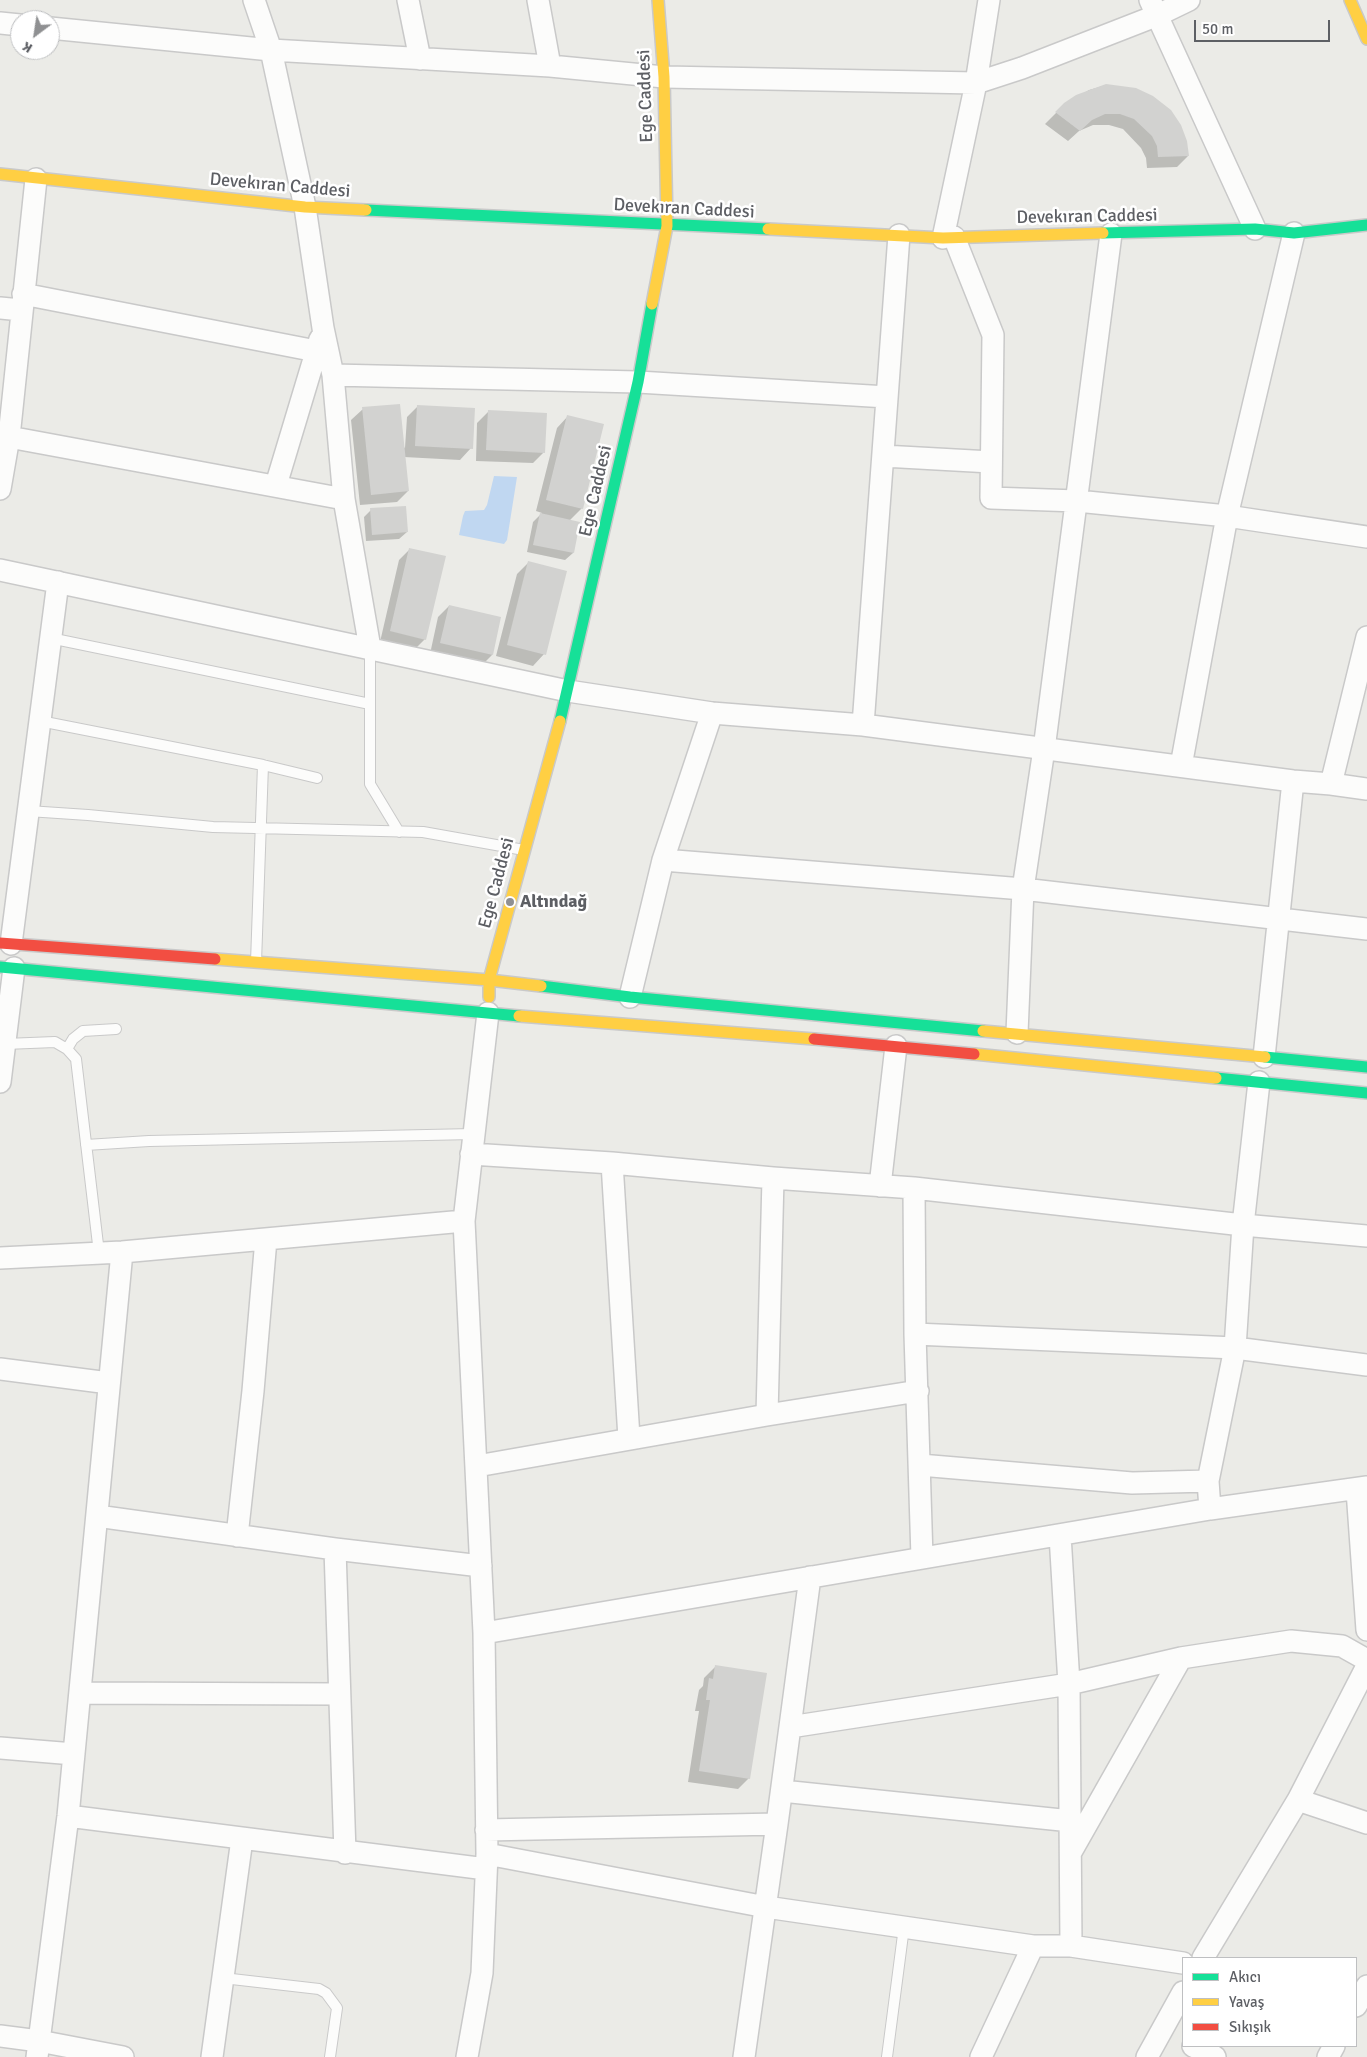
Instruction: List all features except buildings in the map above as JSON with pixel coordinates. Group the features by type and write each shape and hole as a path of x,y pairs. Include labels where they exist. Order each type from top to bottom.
{"main road":[{"name":"Ege Caddesi","path":"488,1013 489,980 568,691 638,382 666,226 664,77 658,0"},
{"path":"1350,0 1367,39"},
{"name":"Devekıran Caddesi","path":"0,174 305,207 666,226 948,238 1255,230 1294,233 1367,225"},
{"path":"6,944 489,980 630,997 1367,1067"},
{"path":"7,967 488,1013 896,1046 1367,1093"}],"street":[{"path":"254,0 271,50 305,207 323,328 333,375 344,499 370,648"},
{"path":"408,0 420,59"},
{"path":"538,0 550,66"},
{"path":"989,0 948,238 993,335 991,498 1077,501 1227,516 1367,537"},
{"path":"60,29 271,50 550,66 664,77 976,82 1022,68 1154,7 1189,0"},
{"path":"1154,7 1255,230"},
{"path":"0,489 4,438 36,179"},
{"path":"1181,766 1227,516 1294,233"},
{"path":"1017,1033 1023,889 1044,749 1111,234"},
{"path":"863,725 899,235"},
{"path":"0,308 22,302 316,351"},
{"path":"276,485 323,328"},
{"path":"333,375 638,382 887,397"},
{"path":"4,438 276,485 344,499"},
{"path":"883,456 991,462"},
{"path":"0,570 568,691 712,713 863,725 1367,789"},
{"path":"6,944 28,811 58,582"},
{"path":"1332,784 1367,636"},
{"path":"630,997 663,860 712,713"},
{"path":"1264,1057 1277,918 1293,781"},
{"path":"663,860 1023,889 1367,929"},
{"path":"0,1082 5,1044 7,967"},
{"path":"467,2057 482,1973 486,1830 484,1633 464,1221 488,1013"},
{"path":"880,1186 896,1046"},
{"path":"1210,1509 1208,1481 1235,1348 1243,1225 1259,1082"},
{"path":"472,1144 612,1163 773,1178 914,1188 1243,1225 1367,1236"},
{"path":"612,1163 629,1438"},
{"path":"767,1415 773,1178"},
{"path":"914,1188 915,1334 922,1558"},
{"path":"0,1258 122,1252 464,1221"},
{"path":"237,1536 266,1240"},
{"path":"38,2049 68,1816 122,1252"},
{"path":"915,1334 1235,1348 1367,1365"},
{"path":"0,1369 109,1383"},
{"path":"477,1466 629,1438 918,1392"},
{"path":"920,1465 1132,1483 1208,1481"},
{"path":"484,1633 1210,1509 1362,1489 1367,1630"},
{"path":"96,1516 335,1549 481,1566"},
{"path":"1060,1535 1070,1684 1071,1946"},
{"path":"335,1549 345,1853"},
{"path":"744,2057 778,1824 810,1578"},
{"path":"790,1727 1070,1684 1181,1658 1291,1641 1342,1646 1367,1660"},
{"path":"1070,1853 1181,1658"},
{"path":"1204,1957 1298,1800 1367,1666"},
{"path":"80,1693 339,1694"},
{"path":"0,1748 74,1754"},
{"path":"782,1791 1071,1821"},
{"path":"1298,1800 1367,1823"},
{"path":"68,1816 345,1853 486,1862 766,1907 1034,1946 1071,1946 1182,1963"},
{"path":"486,1830 778,1824"},
{"path":"212,2057 242,1838"},
{"path":"981,2057 1034,1946"},
{"path":"1357,2004 1367,1986"},
{"path":"1147,2057 1182,1994"},
{"path":"1162,2030 1182,2040"},
{"path":"0,2036 38,2049 123,2057"},
{"path":"1195,2047 1215,2057"}],"lane":[{"path":"50,638 370,704"},
{"path":"370,648 370,784 399,832"},
{"path":"40,721 263,765 317,778"},
{"path":"256,963 263,765"},
{"path":"28,811 88,814 213,827 423,832 524,850"},
{"path":"67,1049 73,1039 83,1032 116,1028"},
{"path":"5,1044 55,1042 67,1049 76,1059 99,1253"},
{"path":"86,1145 149,1141 472,1144"},
{"path":"886,2057 904,1927"},
{"path":"223,1978 318,1989 326,1993 337,2008 330,2057"}],"water":[{"path":"494,476 517,477 507,540 504,544 459,535 465,511 484,510 487,505"}],"traffic: fast":[{"path":"366,210 768,229"},
{"path":"1103,233 1255,229 1294,233 1367,225"},
{"path":"560,721 638,382 652,304"},
{"path":"0,967 519,1016"},
{"path":"541,986 630,997 983,1031"},
{"path":"1265,1057 1367,1067"},
{"path":"1216,1078 1367,1093"}],"traffic: slow":[{"path":"652,304 667,226 664,77 658,0"},
{"path":"1350,0 1367,39"},
{"path":"0,174 305,207 366,210"},
{"path":"768,229 943,238 1103,233"},
{"path":"489,997 489,980 560,721"},
{"path":"215,959 489,980 541,986"},
{"path":"519,1016 814,1039"},
{"path":"983,1031 1265,1057"},
{"path":"974,1054 1216,1078"}],"traffic: jam":[{"path":"0,943 215,959"},
{"path":"814,1039 974,1054"}],"place":[{"name":"Altındağ","path":"510,902"}]}
